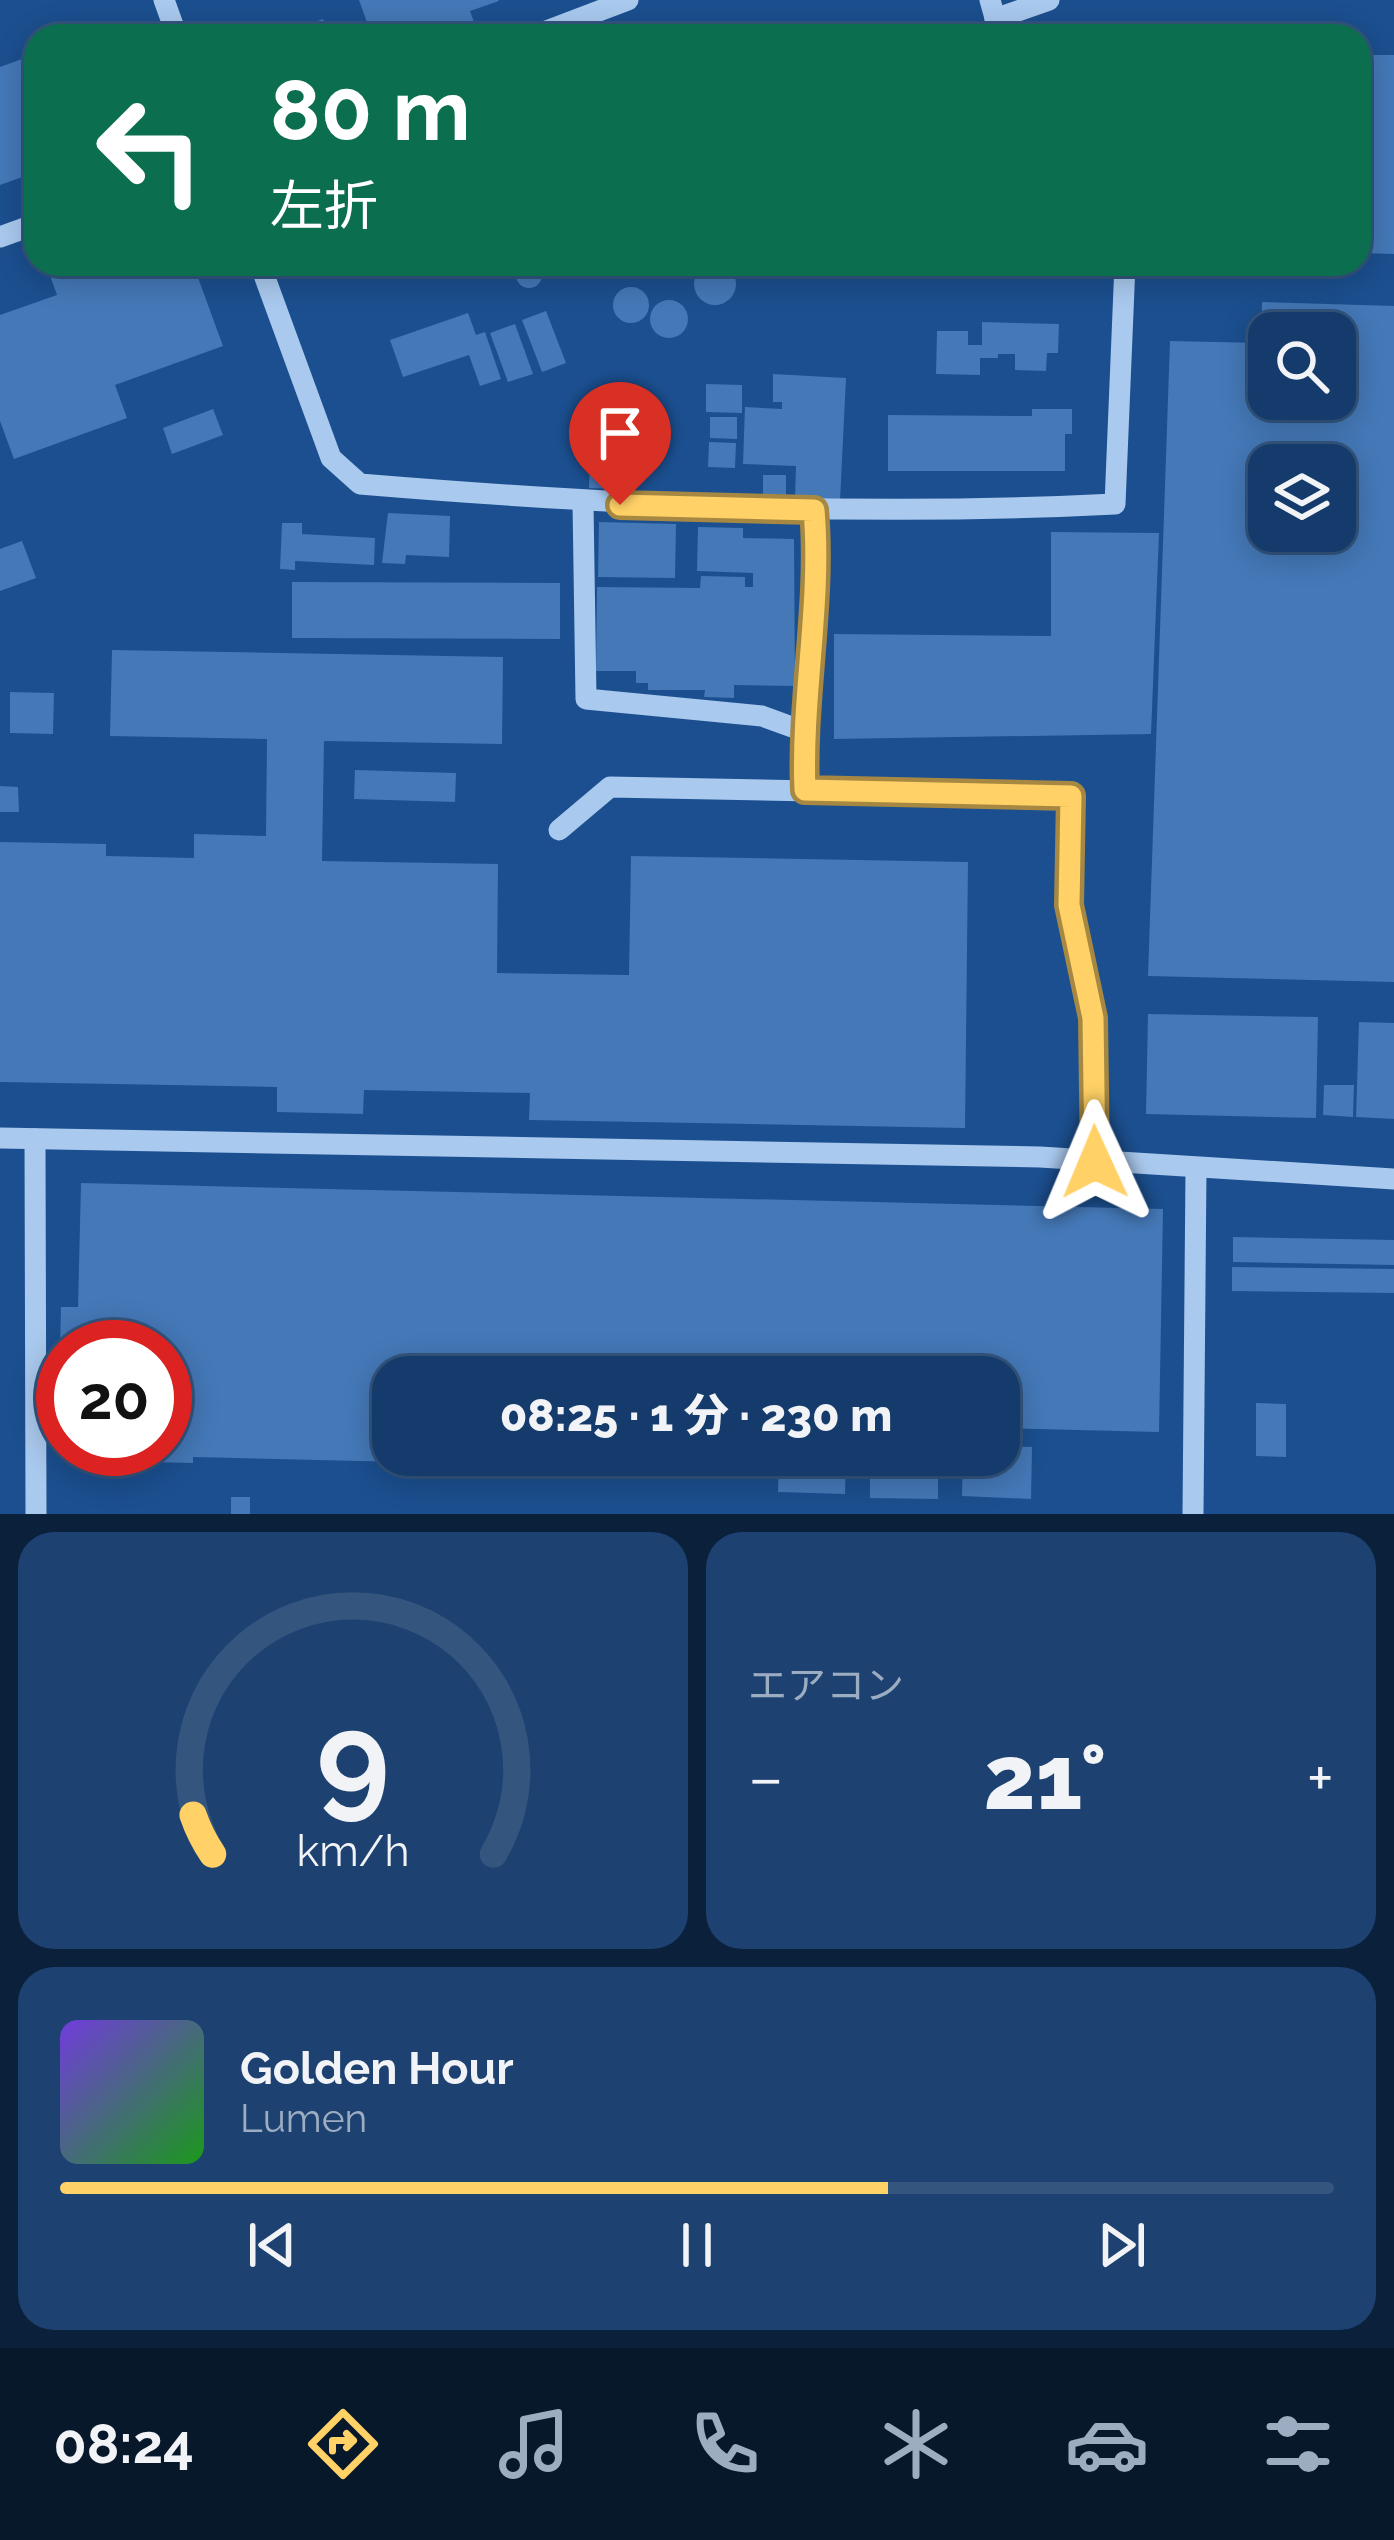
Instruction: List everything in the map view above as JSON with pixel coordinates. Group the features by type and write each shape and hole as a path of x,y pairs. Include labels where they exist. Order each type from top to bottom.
{"lane":[{"path":"565,24 628,0"},
{"path":"995,18 1049,0"},
{"path":"264,276 331,458 360,484 583,503 944,513 1115,504 1124,276"},
{"path":"583,503 586,699 762,716 803,731"},
{"path":"805,790 803,731 817,546 814,510"},
{"path":"559,830 610,787 1071,796 1069,905 1093,1018 1095,1162"},
{"path":"0,1138 1040,1157 1394,1178"},
{"path":"35,1139 36,1514"},
{"path":"1193,1514 1196,1169"}],"building":[{"path":"359,0 499,1 470,11 475,24 368,24"},
{"path":"1371,55 1394,55 1394,254 1371,253"},
{"path":"24,58 24,176 0,185 0,67"},
{"path":"50,276 197,276 223,346 115,385 127,418 14,459 0,421 0,315 57,295"},
{"path":"516,276 542,276 529,288"},
{"path":"696,276 734,276 734,292 723,303 707,303 696,292"},
{"path":"631,287 644,292 649,305 644,318 631,323 618,318 613,305 618,292"},
{"path":"669,300 682,306 688,319 682,332 669,338 656,332 650,319 656,306"},
{"path":"1262,302 1394,306 1394,982 1148,976 1170,341 1248,343 1248,420 1356,420 1356,312 1262,312"},
{"path":"546,311 566,363 542,372 522,320"},
{"path":"468,313 476,335 485,332 501,379 480,386 469,355 403,377 390,340"},
{"path":"982,322 1059,324 1058,353 1047,353 1046,371 1015,370 1015,354 998,354 998,358 980,358 980,375 936,374 937,331 968,331 968,345 982,345"},
{"path":"515,324 533,374 508,382 490,333"},
{"path":"773,374 846,378 840,501 795,499 796,466 743,464 745,407 782,409 782,402 773,402"},
{"path":"706,384 742,385 742,413 706,412"},
{"path":"595,402 618,403 617,420 594,420"},
{"path":"213,409 223,435 172,454 163,428"},
{"path":"1032,409 1072,409 1072,434 1065,434 1065,471 888,471 888,415 1032,416"},
{"path":"710,417 737,417 737,439 710,438"},
{"path":"591,424 616,425 615,489 589,488"},
{"path":"709,442 736,443 735,468 708,467"},
{"path":"763,475 786,475 786,495 763,494"},
{"path":"388,513 450,516 449,557 406,555 405,564 382,563"},
{"path":"599,522 676,524 675,578 598,577"},
{"path":"282,523 302,523 302,534 375,538 374,565 295,561 295,570 280,569"},
{"path":"698,527 743,528 743,538 794,539 795,686 734,685 734,698 704,697 705,690 648,690 648,683 636,683 636,671 596,671 597,587 700,588 701,576 745,577 745,587 753,587 753,573 697,571"},
{"path":"1051,532 1159,533 1151,734 834,739 834,634 1051,636"},
{"path":"22,541 36,578 0,591 0,549"},
{"path":"292,582 560,583 560,639 292,638"},
{"path":"112,650 503,657 502,744 324,741 322,861 498,864 497,973 629,975 631,856 968,862 965,1128 529,1120 530,1093 364,1090 363,1114 277,1112 277,1087 0,1082 0,842 106,844 106,856 194,858 194,834 266,836 267,739 110,736"},
{"path":"10,692 54,693 53,734 10,733"},
{"path":"355,770 456,773 455,802 354,799"},
{"path":"0,786 18,787 19,812 0,812"},
{"path":"1148,1014 1318,1017 1316,1118 1146,1114"},
{"path":"1359,1022 1394,1023 1394,1119 1356,1117"},
{"path":"1324,1085 1354,1085 1353,1117 1323,1115"},
{"path":"81,1183 1163,1209 1159,1432 1020,1429 1020,1356 372,1356 372,1461 193,1457 192,1463 192,1320 61,1320 61,1307 78,1307"},
{"path":"1233,1237 1394,1240 1394,1265 1233,1262"},
{"path":"1232,1267 1394,1269 1394,1293 1232,1291"},
{"path":"1256,1403 1286,1404 1286,1457 1256,1456"},
{"path":"1020,1447 1032,1447 1031,1499 962,1496 962,1476 1020,1476"},
{"path":"778,1476 845,1476 845,1494 778,1492"},
{"path":"870,1476 938,1476 938,1499 870,1498"},
{"path":"231,1497 250,1497 250,1514 231,1514"}],"route":[{"path":"620,505 814,510 817,546 803,731 805,790 1071,796 1069,905 1093,1018 1095,1162"}]}
